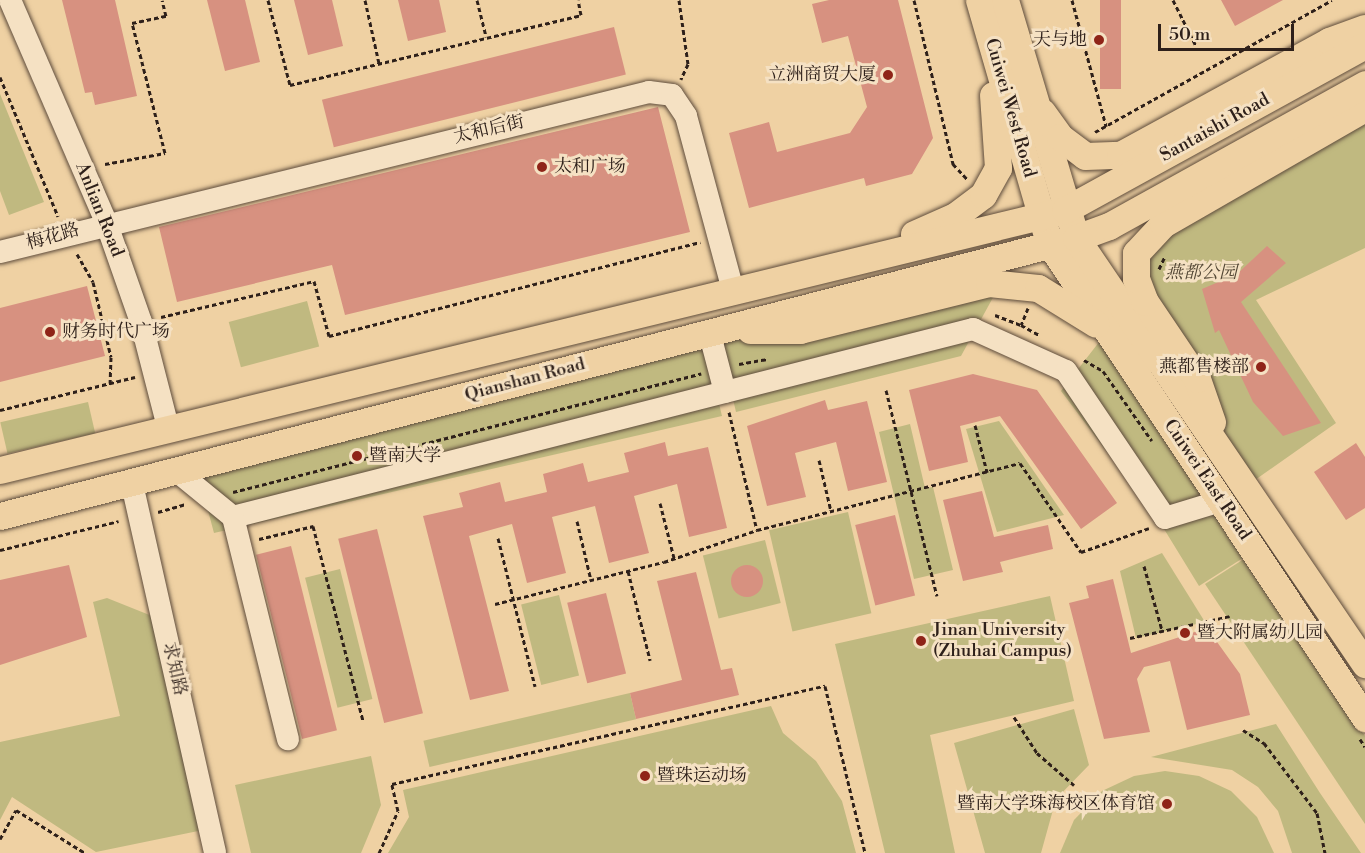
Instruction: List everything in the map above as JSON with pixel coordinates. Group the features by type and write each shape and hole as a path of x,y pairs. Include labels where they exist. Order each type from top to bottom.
{"main road":[{"path":"853,261 955,216 983,195 998,168 999,145 989,4"},
{"name":"Cuiwei West Road","path":"989,4 1033,98 1053,214"},
{"name":"Cuiwei West Road","path":"989,4 1053,214"},
{"path":"1033,98 1060,137 1085,156 1120,155 1329,41 1365,28"},
{"name":"Santaishi Road","path":"1053,214 1365,45"},
{"name":"Santaishi Road","path":"1049,243 1076,238 1109,226 1365,84"},
{"path":"1224,457 1197,379 1144,302 1136,279 1136,253 1163,224 1365,108"},
{"name":"Cuiwei East Road","path":"1053,214 1076,238 1365,664"},
{"name":"Cuiwei East Road","path":"1053,214 1049,243 1365,718"},
{"name":"Qianshan Road","path":"0,470 168,427 1053,214"},
{"name":"Qianshan Road","path":"0,516 179,473 709,331 1049,243"},
{"path":"709,331 800,330 989,283 1038,288 1081,311 1115,342"}],"street":[{"name":"Anlian Road","path":"10,0 106,222 141,322 168,427"},
{"name":"太和后街","path":"106,222 649,92 672,95"},
{"path":"672,95 686,116 733,290"},
{"name":"梅花路","path":"0,252 106,222"},
{"path":"233,517 973,329 1066,371 1165,518 1221,501"},
{"path":"709,331 725,392"},
{"path":"179,473 233,517 288,739"},
{"name":"求知路","path":"132,484 215,853"}],"path":[{"path":"102,157 106,168 165,153 132,23 166,16 162,0"},
{"path":"268,0 290,85 581,15 578,0"},
{"path":"365,0 379,63"},
{"path":"477,0 486,38"},
{"path":"672,95 688,64 679,0"},
{"path":"914,0 953,164 983,195"},
{"path":"1072,0 1106,126"},
{"path":"1173,0 1196,46"},
{"path":"1085,156 1090,135 1332,0"},
{"path":"0,77 65,233 93,282 111,357 110,383"},
{"path":"141,322 314,281 329,336 719,237"},
{"path":"1157,276 1170,249"},
{"path":"0,410 154,372"},
{"path":"886,390 937,596"},
{"path":"725,392 757,530"},
{"path":"975,425 987,472"},
{"path":"819,460 831,511"},
{"path":"495,604 628,571 757,530 1020,463 1081,552 1165,518"},
{"path":"660,502 674,558"},
{"path":"578,521 591,580"},
{"path":"240,544 313,526 363,721"},
{"path":"498,538 535,686"},
{"path":"1144,566 1162,631"},
{"path":"628,571 650,660"},
{"path":"1130,638 1230,616"},
{"path":"379,853 398,811 392,784 825,686 865,853"},
{"path":"1014,717 1037,753 1074,785"},
{"path":"1243,730 1264,743 1317,813 1325,853"},
{"path":"0,839 16,810 85,853"}],"green space":[{"path":"0,94 44,202 9,215 0,191"},
{"name":"燕都公园","path":"1365,108 1365,248 1256,300 1336,423 1245,487 1136,254"},
{"path":"996,292 961,356 736,412 719,339 796,342"},
{"path":"307,301 319,346 241,367 229,322"},
{"path":"1103,337 1254,551 1199,586 1164,529 1210,500 1159,521 1061,391"},
{"path":"703,338 722,416 214,533 198,473"},
{"path":"88,402 95,433 8,453 0,422"},
{"path":"999,421 1064,515 997,532 966,429"},
{"path":"910,424 925,488 933,487 953,570 914,579 879,432"},
{"path":"848,512 871,613 792,632 769,530"},
{"path":"765,540 781,603 719,619 703,555"},
{"path":"1162,553 1205,622 1136,638 1120,571"},
{"path":"1247,557 1365,736 1365,824 1205,584"},
{"path":"340,569 372,699 337,708 305,578"},
{"path":"559,595 579,676 541,685 521,604"},
{"path":"1050,596 1074,701 930,735 955,853 885,853 835,644"},
{"path":"107,598 152,616 203,830 96,852 12,797 0,820 0,742 120,716 93,602"},
{"path":"630,693 636,719 430,767 423,741"},
{"name":"暨珠运动场","path":"771,706 783,733 816,761 842,801 856,853 388,853 409,817 403,790"},
{"path":"1074,709 1089,765 1056,799 1041,853 985,853 954,743"},
{"path":"1276,724 1361,853 1292,853 1278,811 1258,787 1232,770 1151,757"},
{"path":"371,756 381,805 361,853 251,853 235,785"},
{"name":"暨南大学珠海校区体育馆","path":"1165,771 1199,776 1231,791 1257,817 1274,853 1060,853 1074,820 1102,791 1134,776"}],"building":[{"path":"62,0 115,0 137,96 95,105 92,92 85,93"},
{"path":"207,0 245,0 260,62 225,71"},
{"path":"294,0 332,0 343,46 308,55"},
{"path":"398,0 439,0 446,32 408,41"},
{"name":"立洲商贸大厦","path":"829,0 898,0 933,138 912,174 866,186 864,178 749,208 729,133 769,122 777,152 850,133 867,107 848,36 822,43 812,4"},
{"path":"1100,0 1121,0 1121,89 1100,89"},
{"path":"1221,0 1283,0 1235,26"},
{"path":"614,27 626,75 334,147 322,100"},
{"name":"太和广场","path":"658,107 690,232 345,315 332,265 177,302 159,227"},
{"name":"燕都售楼部","path":"1267,246 1286,263 1241,302 1321,423 1283,436 1253,402 1219,330 1215,333 1202,289 1237,274"},
{"name":"财务时代广场","path":"87,286 105,356 0,382 0,308"},
{"path":"973,374 1037,390 1117,503 1081,529 1000,416 960,426 968,462 929,471 909,390"},
{"path":"825,400 828,410 867,401 887,482 848,491 836,442 795,453 806,497 767,506 747,426"},
{"path":"665,442 668,456 708,447 727,528 689,537 677,484 634,496 649,553 609,563 595,506 552,517 566,573 527,583 512,524 469,536 509,691 470,700 423,516 463,507 459,493 500,482 505,502 547,492 543,474 583,463 588,482 629,472 624,453"},
{"path":"1356,443 1365,457 1365,508 1346,520 1314,472"},
{"path":"982,491 994,537 1048,525 1053,549 1000,562 1003,572 963,581 943,500"},
{"path":"895,515 915,596 875,605 855,525"},
{"path":"377,529 423,713 384,723 338,539"},
{"path":"291,546 337,730 302,739 256,555"},
{"path":"69,565 87,637 0,665 0,580"},
{"path":"747,565 758,570 763,581 758,592 747,597 736,592 731,581 736,570"},
{"path":"696,572 721,670 732,668 739,695 636,719 630,693 682,680 657,581"},
{"path":"1113,579 1131,653 1207,628 1240,674 1250,715 1187,730 1170,661 1144,667 1137,679 1150,732 1104,739 1069,603 1089,598 1086,586"},
{"path":"606,593 626,674 587,683 567,603"}],"place":[{"name":"天与地","path":"1099,40"},
{"name":"立洲商贸大厦","path":"888,75"},
{"name":"太和广场","path":"542,167"},
{"name":"财务时代广场","path":"50,332"},
{"name":"燕都售楼部","path":"1261,367"},
{"name":"暨南大学","path":"357,456"},
{"name":"暨大附属幼儿园","path":"1185,633"},
{"name":"Jinan University (Zhuhai Campus)","path":"921,641"},
{"name":"暨珠运动场","path":"645,776"},
{"name":"暨南大学珠海校区体育馆","path":"1167,804"}]}
